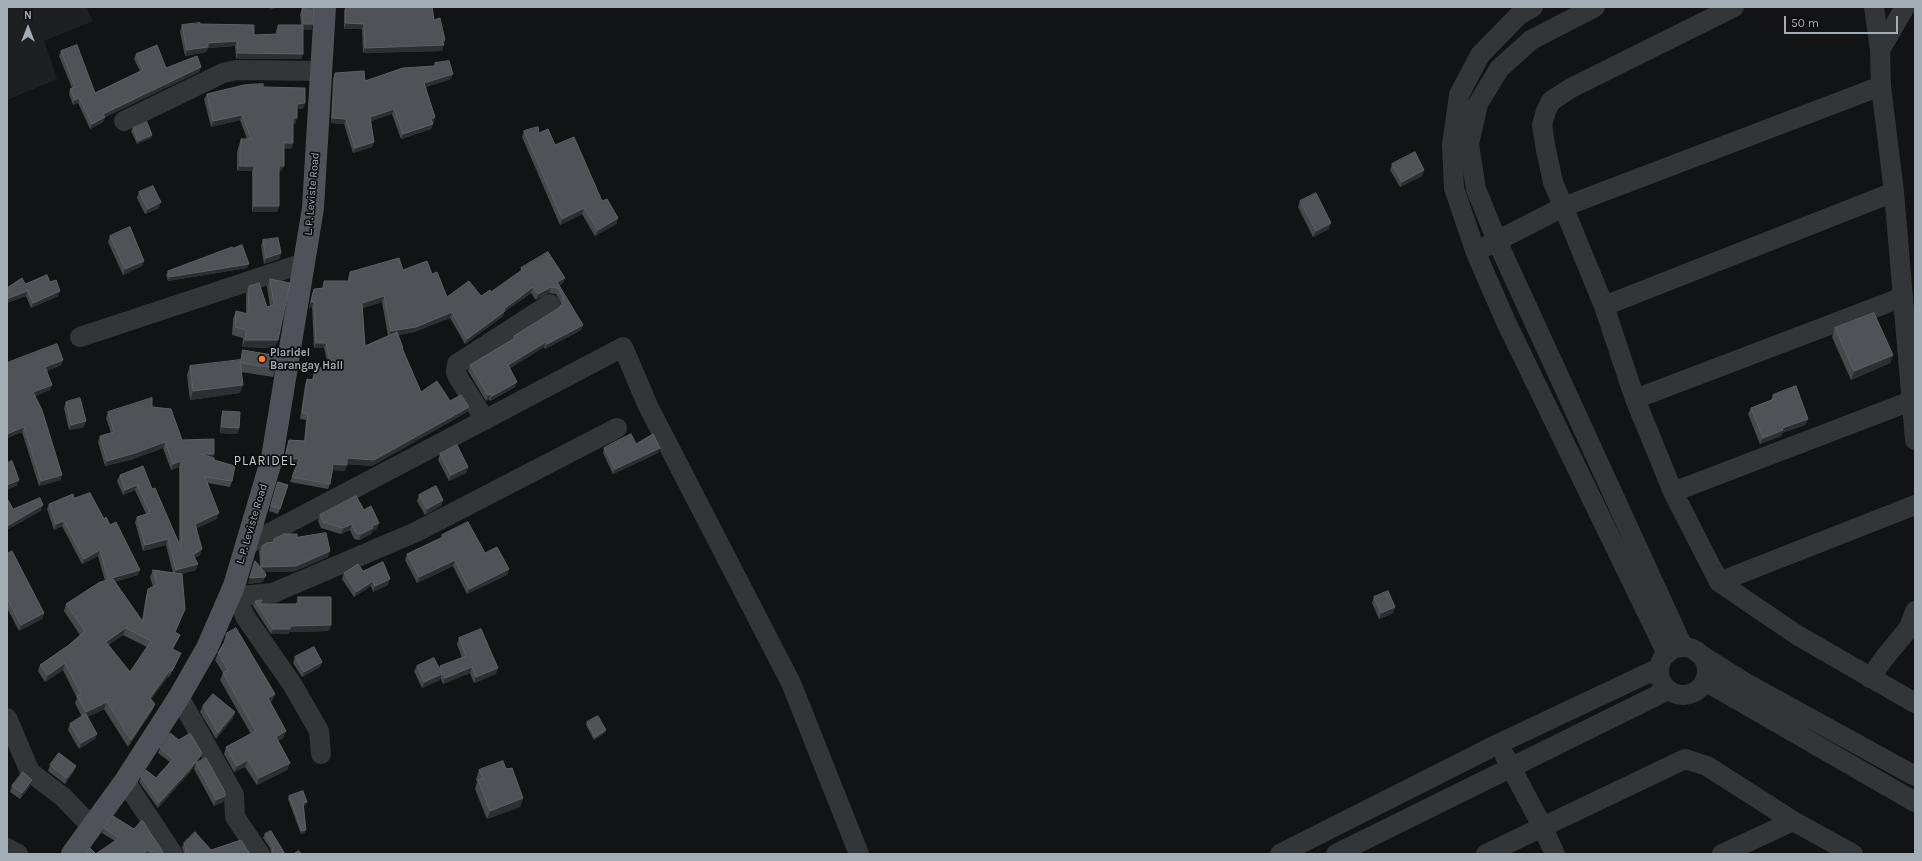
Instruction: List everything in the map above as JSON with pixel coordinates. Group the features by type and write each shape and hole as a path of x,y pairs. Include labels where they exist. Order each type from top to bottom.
{"main road":[{"name":"L. P. Leviste Road","path":"72,854 125,781 179,697 207,648 233,597 245,546 272,458 313,208 325,7"}],"street":[{"path":"1532,7 1519,15 1480,55 1459,95 1452,145 1454,188 1476,253 1506,322 1677,656 1744,682 1915,776"},
{"path":"1595,7 1531,40 1499,69 1478,104 1469,144 1476,189 1497,241 1677,656"},
{"path":"1734,7 1571,88 1552,101 1546,111 1542,125 1553,182 1604,306 1635,399 1673,492 1719,582 1797,635 1915,703"},
{"path":"1874,7 1880,50 1881,86 1894,192 1915,440"},
{"path":"1880,50 1905,7"},
{"path":"124,121 223,73 237,70 321,71"},
{"path":"1476,253 1563,207 1881,86"},
{"path":"1604,306 1894,192"},
{"path":"80,337 304,263"},
{"path":"1635,399 1903,297"},
{"path":"485,420 458,376 456,372 457,364 550,304"},
{"path":"245,546 624,347 648,406 791,683 859,854"},
{"path":"1673,492 1911,401"},
{"path":"320,754 319,731 292,684 233,597 273,593 416,532 617,428"},
{"path":"1719,582 1915,505"},
{"path":"1870,678 1885,657 1910,628 1915,611"},
{"path":"1280,854 1677,656 1707,666 1705,681 1696,692 1681,696 1668,690 1661,680 1677,656"},
{"path":"1705,681 1915,802"},
{"path":"1336,854 1668,690"},
{"path":"179,697 234,795 236,817 260,854"},
{"path":"7,718 30,772 63,797 91,826"},
{"path":"1498,744 1512,768 1555,854"},
{"path":"1486,854 1685,758 1707,766 1793,821 1853,854"},
{"path":"125,781 173,854"},
{"path":"1722,854 1793,821"},
{"path":"7,848 18,854"}],"shaded area":[{"path":"11,7 86,7 93,21 44,41 57,79 7,100 7,9"}],"building":[{"path":"346,7 432,7 434,20 440,18 445,40 442,41 444,45 365,48 364,24 346,23"},
{"path":"314,8 313,24 303,24 302,9"},
{"path":"200,23 254,25 254,35 278,34 278,25 303,25 303,54 238,53 237,41 208,43 208,47 187,50 182,25"},
{"path":"77,45 95,93 143,70 136,54 157,45 166,68 197,56 201,67 103,114 105,117 92,124 79,98 75,100 70,89 75,87 61,51"},
{"path":"449,61 453,74 424,83 435,117 431,119 433,124 403,134 394,109 370,117 374,142 355,148 346,119 332,118 335,73 364,71 365,81 403,68 435,66 435,63"},
{"path":"263,84 263,87 305,88 305,103 297,104 297,118 293,118 293,143 284,143 284,166 279,166 279,206 254,206 254,166 240,166 241,139 251,139 242,115 213,121 207,94 244,85"},
{"path":"147,122 152,135 138,141 133,128"},
{"path":"538,127 539,133 548,129 555,145 574,137 602,201 607,199 618,218 598,230 584,208 562,219 524,131"},
{"path":"1415,152 1424,170 1402,182 1392,164"},
{"path":"153,186 161,202 148,209 139,192"},
{"path":"1316,193 1331,223 1316,231 1300,201"},
{"path":"130,227 144,261 125,269 110,236"},
{"path":"278,238 281,253 266,258 263,240"},
{"path":"242,245 249,264 169,277 168,271 232,247"},
{"path":"548,252 565,278 557,282 583,325 547,344 546,342 508,365 517,382 492,396 491,394 488,395 470,365 515,338 514,336 559,308 563,297 558,288 551,287 538,294 533,287 504,309 505,311 467,339 452,312 416,327 391,331 384,296 362,303 365,346 397,332 402,348 421,392 437,381 450,401 461,395 469,407 374,460 347,458 347,465 333,464 330,484 292,477 299,459 285,458 289,440 305,441 308,414 302,413 307,379 313,380 316,367 332,370 326,343 316,343 314,302 311,302 314,289 324,288 324,281 350,281 350,272 399,258 403,270 427,261 432,274 437,272 447,297 469,281 481,296 490,290 491,292 522,270 521,268"},
{"path":"47,275 50,282 56,280 60,291 33,303 27,289 27,291 7,299 7,288 22,278 25,284"},
{"path":"270,279 290,283 278,340 245,340 246,330 235,327 236,311 248,314 249,286 259,283 267,307 274,305"},
{"path":"1874,313 1893,355 1854,371 1835,328"},
{"path":"57,344 63,360 45,367 52,385 33,392 42,410 62,475 41,481 24,427 7,434 7,363"},
{"path":"243,350 278,356 276,368 241,363"},
{"path":"240,360 243,385 193,391 190,366"},
{"path":"1796,386 1808,419 1782,428 1783,430 1763,438 1751,408 1774,399 1773,395"},
{"path":"80,398 86,421 71,425 66,402"},
{"path":"152,398 152,407 171,409 182,440 214,439 214,454 201,454 214,458 214,460 235,466 232,481 205,477 219,513 195,524 202,549 193,555 198,564 176,570 168,539 145,545 137,517 150,513 137,485 125,490 120,475 143,466 152,489 155,488 181,548 181,461 173,464 165,442 107,461 100,436 114,432 108,412"},
{"path":"223,411 240,412 239,428 222,427"},
{"path":"631,434 636,444 653,434 660,448 615,469 604,448"},
{"path":"457,445 468,467 451,475 440,454"},
{"path":"12,461 19,480 7,485 7,463"},
{"path":"278,482 288,485 280,509 271,506"},
{"path":"436,486 443,500 427,509 419,495"},
{"path":"90,493 104,519 106,517 110,525 116,522 140,570 108,579 100,550 84,559 64,521 56,524 49,504 73,494 74,498"},
{"path":"356,496 364,510 371,506 379,523 372,526 373,528 361,534 356,533 352,524 343,528 323,522 320,515"},
{"path":"40,498 43,505 7,526 7,500 13,509"},
{"path":"468,522 485,553 497,547 509,569 469,589 455,560 419,577 407,554 443,537 442,535"},
{"path":"326,533 330,551 296,566 262,567 262,546 267,543 274,542 274,539 284,534 297,534 297,537"},
{"path":"12,551 44,613 21,625 7,598 7,554"},
{"path":"255,561 266,574 265,577 250,578"},
{"path":"383,562 390,579 375,586 373,581 356,592 344,573 358,564 363,571"},
{"path":"153,570 182,574 185,609 175,632 180,635 172,649 181,653 172,671 170,670 150,698 155,704 131,740 107,702 86,712 77,696 81,694 65,663 48,675 40,665 69,645 85,631 66,604 100,582 113,579 143,622 148,589 157,585","holes":["126,628 151,641 130,672 106,642"]},
{"path":"1388,591 1395,607 1381,613 1374,597"},
{"path":"298,597 331,597 331,625 290,626 290,629 273,629 255,601 262,600 260,604 299,604"},
{"path":"236,628 275,694 268,698 286,731 276,737 290,763 259,778 248,760 237,766 226,747 256,731 223,673 228,670 218,653 227,638 226,634"},
{"path":"481,629 498,668 476,677 472,667 445,678 440,666 466,656 459,638"},
{"path":"314,647 322,662 304,672 295,657"},
{"path":"434,658 442,674 424,682 417,666"},
{"path":"213,694 235,712 218,733 203,706"},
{"path":"86,714 97,734 81,743 70,724"},
{"path":"598,716 606,730 595,737 587,722"},
{"path":"170,733 179,740 190,733 202,753 191,768 159,803 141,777 146,770 156,778 173,759 160,748"},
{"path":"59,753 76,766 67,778 50,765"},
{"path":"206,758 225,792 225,796 216,800 196,763"},
{"path":"503,761 506,769 512,768 523,798 490,811 478,780 483,778 479,770"},
{"path":"23,772 32,780 22,793 12,786"},
{"path":"303,791 307,802 303,803 306,830 302,831 289,796"},
{"path":"113,816 134,829 142,820 163,852 161,854 156,854 149,850 141,854 96,854 119,838 104,828"},
{"path":"271,831 285,854 272,854 273,849 265,834"},
{"path":"195,832 211,850 241,840 250,854 185,854 186,849 184,843"},
{"path":"90,848 96,854 85,854"},
{"path":"299,851 301,854 294,854"}],"place":[{"name":"Plaridel Barangay Hall","path":"262,359"}],"district":[{"name":"PLARIDEL","path":"265,461"}]}
